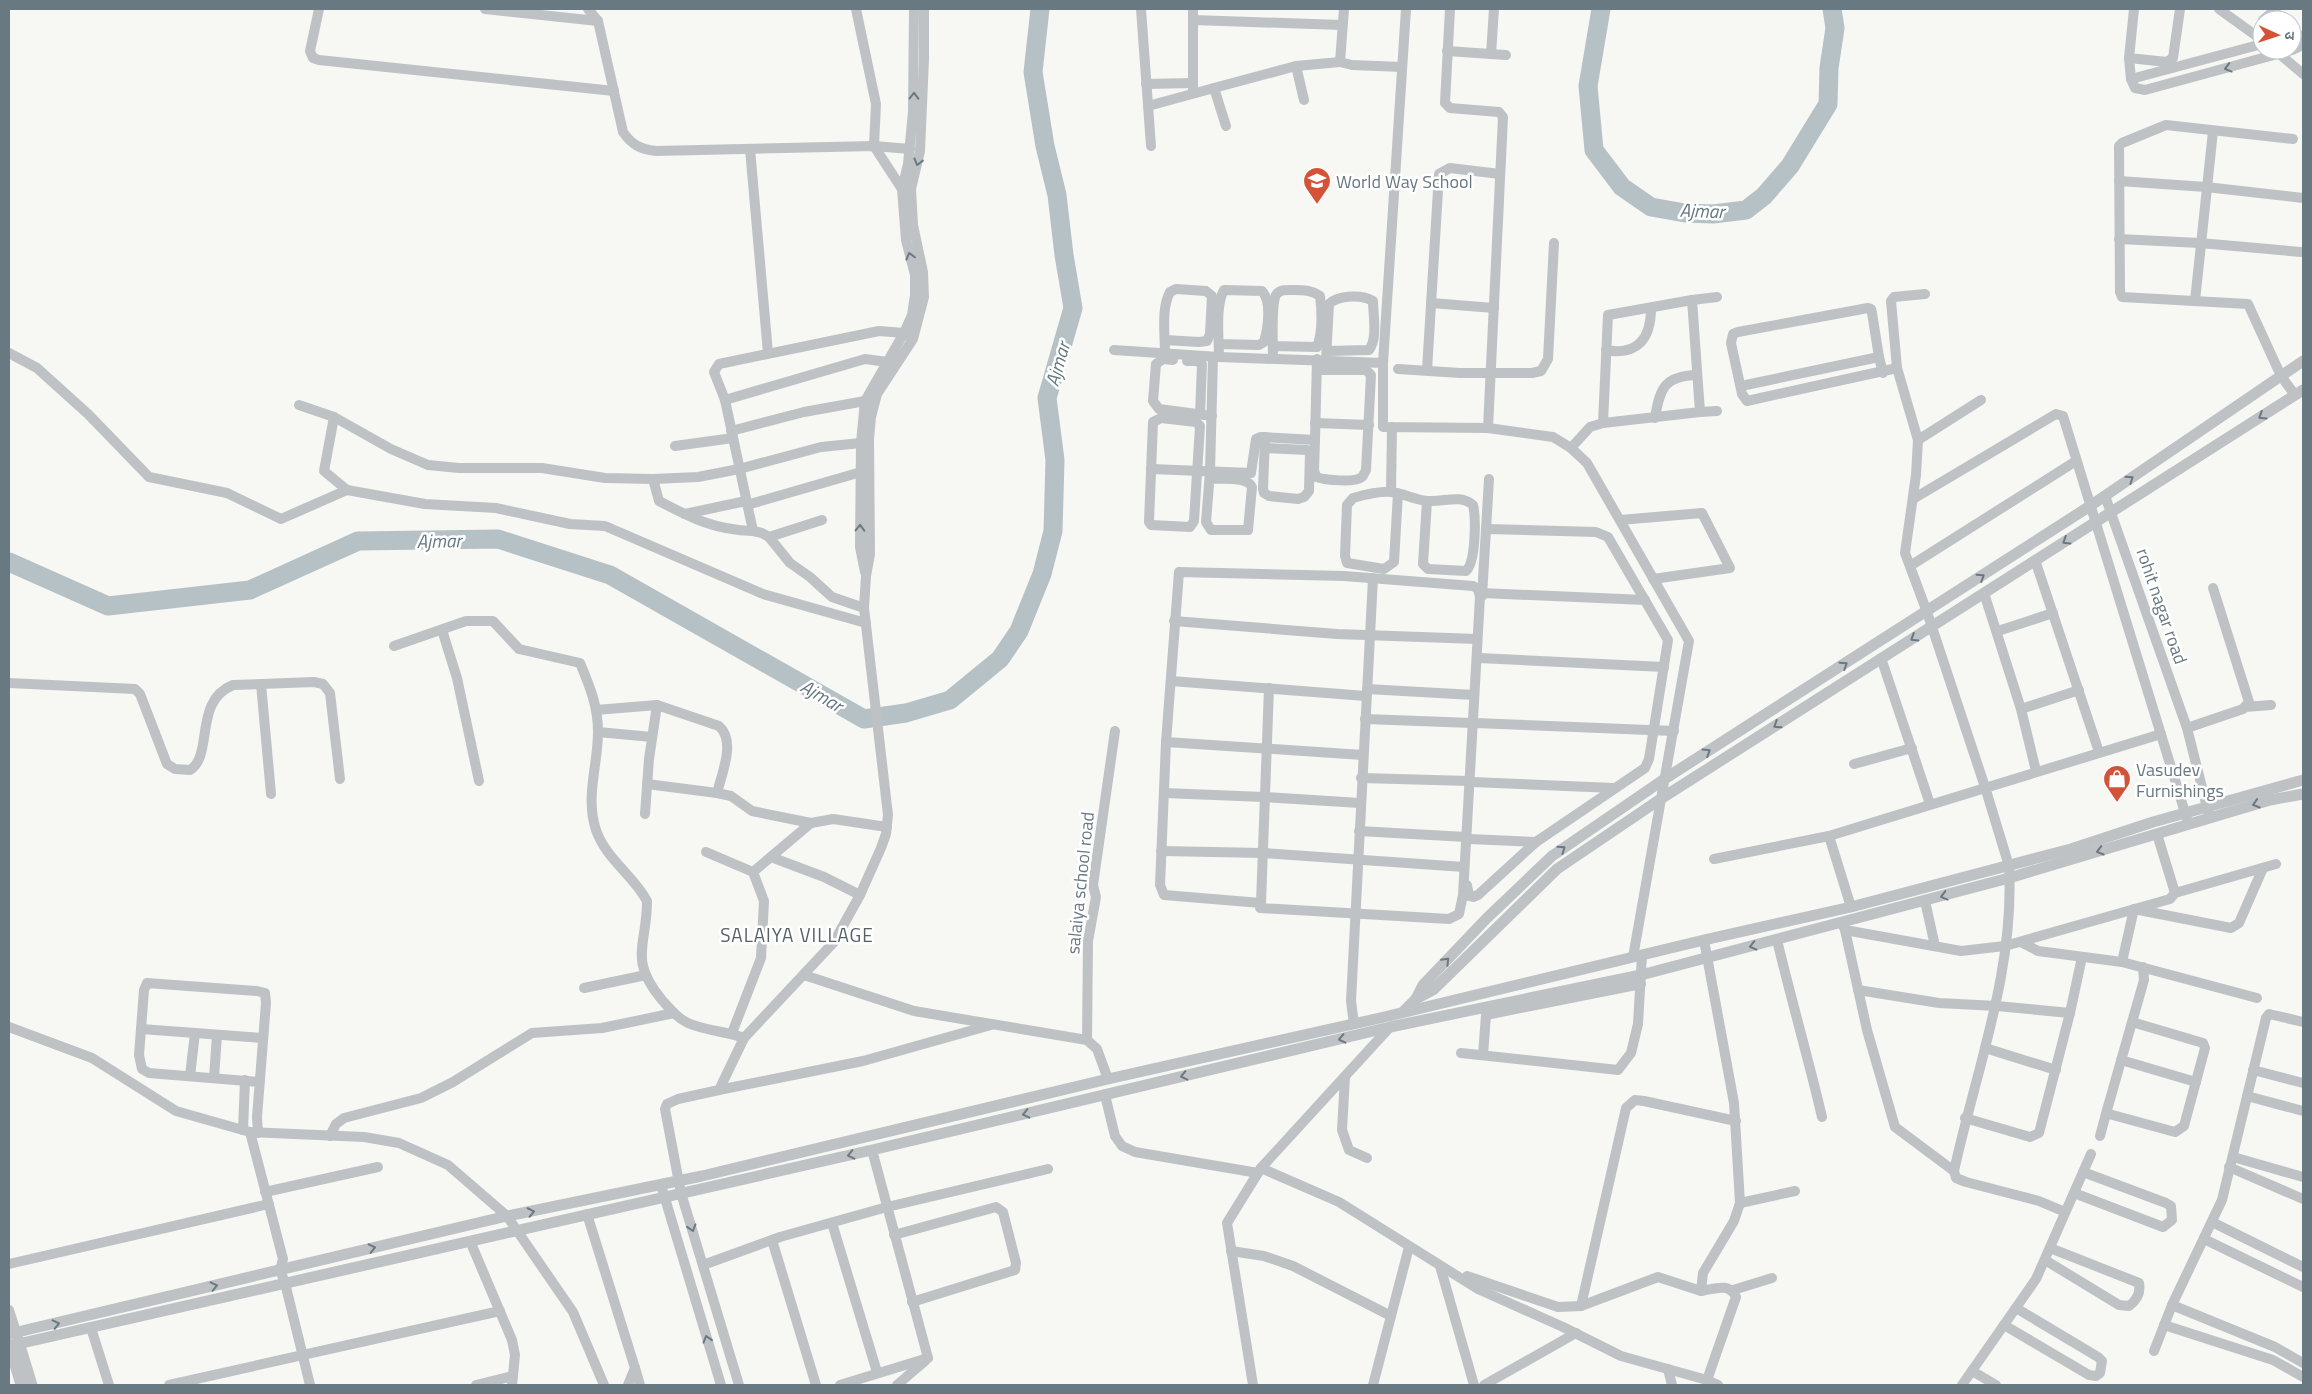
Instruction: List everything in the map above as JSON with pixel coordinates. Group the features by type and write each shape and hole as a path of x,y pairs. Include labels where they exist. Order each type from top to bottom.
{"street":[{"path":"319,9 310,51 314,58 319,60 614,91"},
{"path":"485,9 598,21"},
{"path":"588,9 598,21 623,132 630,142 641,149 656,151 874,146 910,148"},
{"path":"856,9 876,104 874,146 907,189"},
{"path":"719,1090 744,1038 834,942 860,894 881,848 887,827 888,815 866,640 864,608 866,576 870,554 869,439 876,394 908,336 915,295 915,276 906,240 907,189 914,112 914,9"},
{"path":"907,189 920,151 922,133 924,9"},
{"path":"1141,9 1151,146"},
{"path":"1193,9 1193,88"},
{"path":"1340,62 1344,9"},
{"path":"1406,9 1383,363 1383,427 1488,428 1553,437 1571,448 1587,463 1689,641 1637,956 1641,979 1638,1024 1631,1053 1618,1070 1461,1053"},
{"path":"1450,9 1445,103 1450,108 1499,112 1503,117 1488,428"},
{"path":"1490,54 1494,9"},
{"path":"2134,9 2129,58 2131,78 2135,88 2140,90 2177,82 2252,60"},
{"path":"2129,58 2172,61 2180,9"},
{"path":"2219,9 2250,31"},
{"path":"1193,20 1342,25"},
{"path":"2131,78 2252,47"},
{"path":"1447,51 1506,54"},
{"path":"2287,60 2303,74"},
{"path":"1146,84 1214,88 1296,66 1340,62 1352,65 1402,67"},
{"path":"1296,66 1304,100"},
{"path":"2174,67 2177,82"},
{"path":"1148,106 1193,88"},
{"path":"1214,88 1226,126"},
{"path":"1253,1385 1227,1223 1259,1170 1416,1000 1433,990 1554,871 1662,798 2299,393 2280,376 2248,304 2122,297 2120,292 2118,146 2166,125 2293,138"},
{"path":"2194,301 2212,131"},
{"path":"750,149 768,354"},
{"path":"1427,370 1438,174 1450,168 1500,174"},
{"path":"2119,181 2206,187 2303,198"},
{"path":"2119,239 2200,243 2301,252"},
{"path":"1398,369 1460,373 1532,373 1540,371 1548,360 1554,243"},
{"path":"1165,340 1200,342 1207,340 1210,334 1212,296 1210,293 1206,291 1176,289 1170,292 1166,305 1165,340 1165,354"},
{"path":"1151,469 1198,472 1210,476 1250,483 1252,487 1248,530 1211,530 1207,526 1210,476 1212,416 1216,357 1219,344 1220,298 1224,290 1262,291 1267,296 1268,316 1264,342 1259,345 1219,344"},
{"path":"1273,346 1317,347 1320,340 1322,311 1320,296 1312,291 1283,290 1276,294 1273,346 1273,358"},
{"path":"1925,294 1894,297 1891,301 1897,368 1918,440 1916,475 1905,554 1932,626 2009,866 2005,946 1997,1006 1966,1118 1954,1171 1956,1178 1966,1182 2039,1201 2065,1212"},
{"path":"1317,370 1366,370 1371,375 1366,470 1362,477 1355,480 1316,477 1314,470 1317,370 1323,357 1329,304 1333,300 1346,297 1370,298 1373,301 1374,332 1372,346 1369,350 1323,357"},
{"path":"1603,423 1608,315 1717,297"},
{"path":"1692,300 1700,412"},
{"path":"1431,303 1494,308"},
{"path":"1606,350 1627,351 1641,342 1649,330 1651,308"},
{"path":"1883,372 1871,309 1868,308 1733,334 1732,343 1746,401 1883,372 1897,368"},
{"path":"1872,314 1886,311"},
{"path":"753,531 725,400 714,372 719,364 879,331 908,336"},
{"path":"866,576 860,547 861,443 865,401 888,362 908,336"},
{"path":"1114,350 1216,357 1323,357 1383,363"},
{"path":"9,353 37,368 88,414 149,477 227,493 281,519 347,490"},
{"path":"1741,386 1879,357"},
{"path":"725,400 865,359 888,362"},
{"path":"1200,414 1202,364 1198,361 1162,359 1156,364 1153,401 1159,409 1212,416"},
{"path":"1416,1000 1423,985 1487,918 1552,856 1666,778 2090,506 2303,361"},
{"path":"1655,418 1661,391 1668,382 1679,376 1697,375"},
{"path":"1918,440 1981,400"},
{"path":"675,446 732,434 804,412 865,401"},
{"path":"298,405 334,417 391,449 428,465 542,468 605,478 653,479 698,477 739,469 821,447 861,443"},
{"path":"1571,448 1590,427 1603,423 1717,411"},
{"path":"1913,499 2056,414 2063,416 2187,819"},
{"path":"334,417 324,470 347,490 425,504 496,508 570,524 604,526 763,594 866,623"},
{"path":"1166,418 1196,422 1200,426 1198,472 1194,522 1190,527 1151,525 1149,522 1153,422 1156,419 1166,418"},
{"path":"1315,423 1368,425"},
{"path":"1392,427 1394,492 1397,538 1394,562 1384,568 1347,564 1344,556 1347,505 1353,498 1394,492 1427,501 1459,498 1474,505 1473,557 1470,568 1466,571 1428,569 1423,564 1427,501"},
{"path":"1210,476 1251,473 1256,440 1307,450 1310,453 1309,491 1304,497 1298,499 1269,496 1264,493 1265,443"},
{"path":"1265,443 1315,440"},
{"path":"1910,566 2076,461"},
{"path":"685,514 747,503 861,472"},
{"path":"653,479 659,501 695,520 731,530 762,532 769,537 790,563 810,577 832,597 864,608"},
{"path":"1486,529 1596,532 1608,537 1668,640 1649,759 1645,768 1536,842 1478,895 1473,897 1469,896 1466,891 1467,838 1489,479"},
{"name":"rohit nagar road","path":"2105,496 2187,728 2208,813"},
{"path":"1620,520 1702,513 1730,568 1653,579"},
{"path":"769,537 822,520"},
{"path":"2035,560 2100,752"},
{"path":"1261,903 1164,895 1160,885 1166,742 1177,577 1179,572 1184,570 1373,578 1473,586 1478,589 1480,597 1474,723"},
{"path":"1354,1024 1351,1001 1361,778 1373,578"},
{"path":"2213,588 2249,702 2245,707"},
{"path":"1482,593 1645,600"},
{"path":"1984,593 1998,631 2021,709 2036,771"},
{"path":"1998,631 2053,613"},
{"path":"394,646 466,622 493,621 519,649 580,663 596,702 598,732 590,804 597,832 611,857 629,875 647,901 641,940 642,962 648,983 674,1013 686,1022 732,1033 744,1038"},
{"path":"1174,621 1370,635 1477,639"},
{"path":"442,630 457,678 479,781"},
{"path":"1479,658 1664,667"},
{"path":"1881,658 1930,804"},
{"path":"1171,681 1366,693 1474,695"},
{"path":"9,683 135,689 140,694 167,764 175,769 190,770 198,762 211,706 215,696 222,689 232,685 314,682 323,684 328,688 340,779"},
{"path":"261,684 271,794"},
{"path":"1269,688 1260,908 1449,919 1459,914 1467,838"},
{"path":"2021,709 2079,690"},
{"path":"596,710 657,705 719,726 725,731 728,743 717,793"},
{"path":"645,814 657,705"},
{"path":"2187,728 2245,707 2271,705"},
{"path":"1365,719 1674,732"},
{"name":"salaiya school road","path":"1087,1040 1088,941 1096,897 1093,884 1115,731"},
{"path":"598,732 652,737"},
{"path":"1714,858 1828,836 2161,734"},
{"path":"1166,742 1363,755"},
{"path":"1854,764 1912,748"},
{"path":"1361,778 1614,788"},
{"path":"12,1333 507,1216 679,1181 1108,1079 1354,1024 1704,940 1851,907 2187,819 2303,780"},
{"path":"647,784 731,796 752,811 811,823 833,820 887,827"},
{"path":"1164,793 1360,803"},
{"path":"2208,813 2303,794"},
{"path":"1483,1055 1486,1015 1641,979 1707,957 1777,940 1843,927 1925,901 2157,834 2187,819"},
{"path":"753,872 811,823"},
{"path":"1359,831 1536,842"},
{"path":"2157,834 2175,893"},
{"path":"1828,836 1851,907"},
{"path":"1161,851 1262,853 1464,867"},
{"path":"706,852 753,872 764,901 761,958 732,1033"},
{"path":"771,857 824,876 860,894"},
{"path":"1843,927 1961,951 2005,946 2170,899 2175,893 2276,864"},
{"path":"2134,909 2231,928 2239,923 2263,868"},
{"path":"1925,901 1935,946"},
{"path":"2122,962 2134,909"},
{"path":"1843,927 1894,1127 1954,1171"},
{"path":"1700,1291 1703,1273 1734,1221 1740,1203 1734,1103 1704,940"},
{"path":"1777,940 1822,1117"},
{"path":"2021,942 2038,951 2122,962 2257,998"},
{"path":"1966,1118 2030,1137 2039,1133 2070,1014 2082,956"},
{"path":"2100,1136 2144,980 2142,967"},
{"path":"584,988 646,975"},
{"path":"804,975 914,1011 1087,1040 1097,1049 1108,1079"},
{"path":"12,1345 872,1150 1390,1027 1641,979"},
{"path":"250,1132 260,1082 265,993 257,990 147,982 144,990 139,1062 142,1069 149,1073 260,1082"},
{"path":"1858,990 1940,1003 1997,1006 2070,1014"},
{"path":"330,1136 336,1124 344,1118 422,1098 453,1082 532,1033 602,1028 674,1013"},
{"path":"2154,1351 2172,1305 2222,1200 2266,1018 2269,1014 2303,1022"},
{"path":"2107,1110 2109,1114 2175,1132 2184,1126 2205,1048 2203,1043 2132,1022"},
{"path":"739,1385 681,1193 666,1122 665,1109 668,1104 678,1099 863,1060 994,1024"},
{"path":"9,1027 92,1058 176,1111 250,1132 364,1137 399,1143 448,1165 507,1216 573,1312 604,1385"},
{"path":"141,1029 262,1038"},
{"path":"190,1076 195,1033"},
{"path":"214,1078 217,1035"},
{"path":"1985,1048 2056,1070"},
{"path":"2121,1060 2196,1082"},
{"path":"2253,1070 2303,1083"},
{"path":"1345,1076 1342,1130 1349,1150 1368,1158"},
{"path":"245,1080 250,1132 283,1259 280,1270 285,1283 310,1385"},
{"path":"1086,1085 1089,1099"},
{"path":"1105,1095 1115,1136 1122,1146 1135,1152 1259,1170 1339,1202 1478,1288 1622,1356 1707,1380 1718,1385"},
{"path":"2247,1096 2303,1112"},
{"path":"1580,1306 1626,1108 1635,1100 1644,1100 1736,1121"},
{"path":"872,1150 928,1358"},
{"path":"1962,1385 2036,1279 2091,1154"},
{"path":"2232,1157 2303,1178"},
{"path":"266,1192 378,1167"},
{"path":"2229,1167 2303,1199"},
{"path":"703,1265 772,1240 887,1207 1048,1168"},
{"path":"2074,1192 2163,1228 2172,1220 2171,1206 2166,1203 2083,1172"},
{"path":"661,1184 722,1385"},
{"path":"1740,1203 1795,1191"},
{"path":"9,1264 268,1204"},
{"path":"894,1235 996,1207 1003,1212 1016,1263 1014,1270 912,1302"},
{"path":"587,1214 640,1385"},
{"path":"2212,1222 2303,1268"},
{"path":"832,1223 877,1372"},
{"path":"2204,1239 2303,1287"},
{"path":"772,1240 816,1385"},
{"path":"470,1241 514,1348 512,1381 476,1385"},
{"path":"1374,1385 1409,1247"},
{"path":"2044,1260 2119,1305 2129,1306 2138,1297 2139,1283 2050,1248"},
{"path":"1231,1251 1264,1256 1293,1266 1391,1316"},
{"path":"1440,1266 1474,1385"},
{"path":"1467,1276 1558,1307 1580,1306 1658,1277 1700,1291 1727,1287 1733,1290 1736,1297 1707,1380"},
{"path":"1733,1290 1772,1278"},
{"path":"2172,1305 2275,1347 2303,1363"},
{"path":"2004,1325 2089,1375 2096,1376 2100,1373 2102,1361 2098,1357 2016,1308"},
{"path":"9,1310 12,1345 21,1385"},
{"path":"169,1385 500,1311"},
{"path":"2164,1324 2273,1360 2303,1377"},
{"path":"91,1328 110,1385"},
{"path":"1484,1385 1576,1333"},
{"path":"12,1345 32,1385"},
{"path":"840,1385 877,1372 928,1358"},
{"path":"897,1385 928,1358"},
{"path":"628,1385 634,1368"},
{"path":"1668,1369 1672,1385"},
{"path":"1972,1371 1996,1385"}],"waterway":[{"name":"Ajmar","path":"9,562 108,606 250,590 358,541 498,539 610,575 864,719 906,713 950,700 1000,659 1019,631 1042,574 1053,531 1055,460 1047,398 1073,308 1057,195 1045,146 1033,72 1040,9"},
{"name":"Ajmar","path":"1601,9 1588,86 1594,150 1622,187 1651,207 1685,213 1713,214 1746,210 1764,196 1790,166 1828,104 1829,68 1835,28 1832,9"}],"place":[{"name":"World Way School","path":"1317,205"},
{"name":"Vasudev Furnishings","path":"2117,803"}],"district":[{"name":"SALAIYA VILLAGE","path":"797,934"}]}
